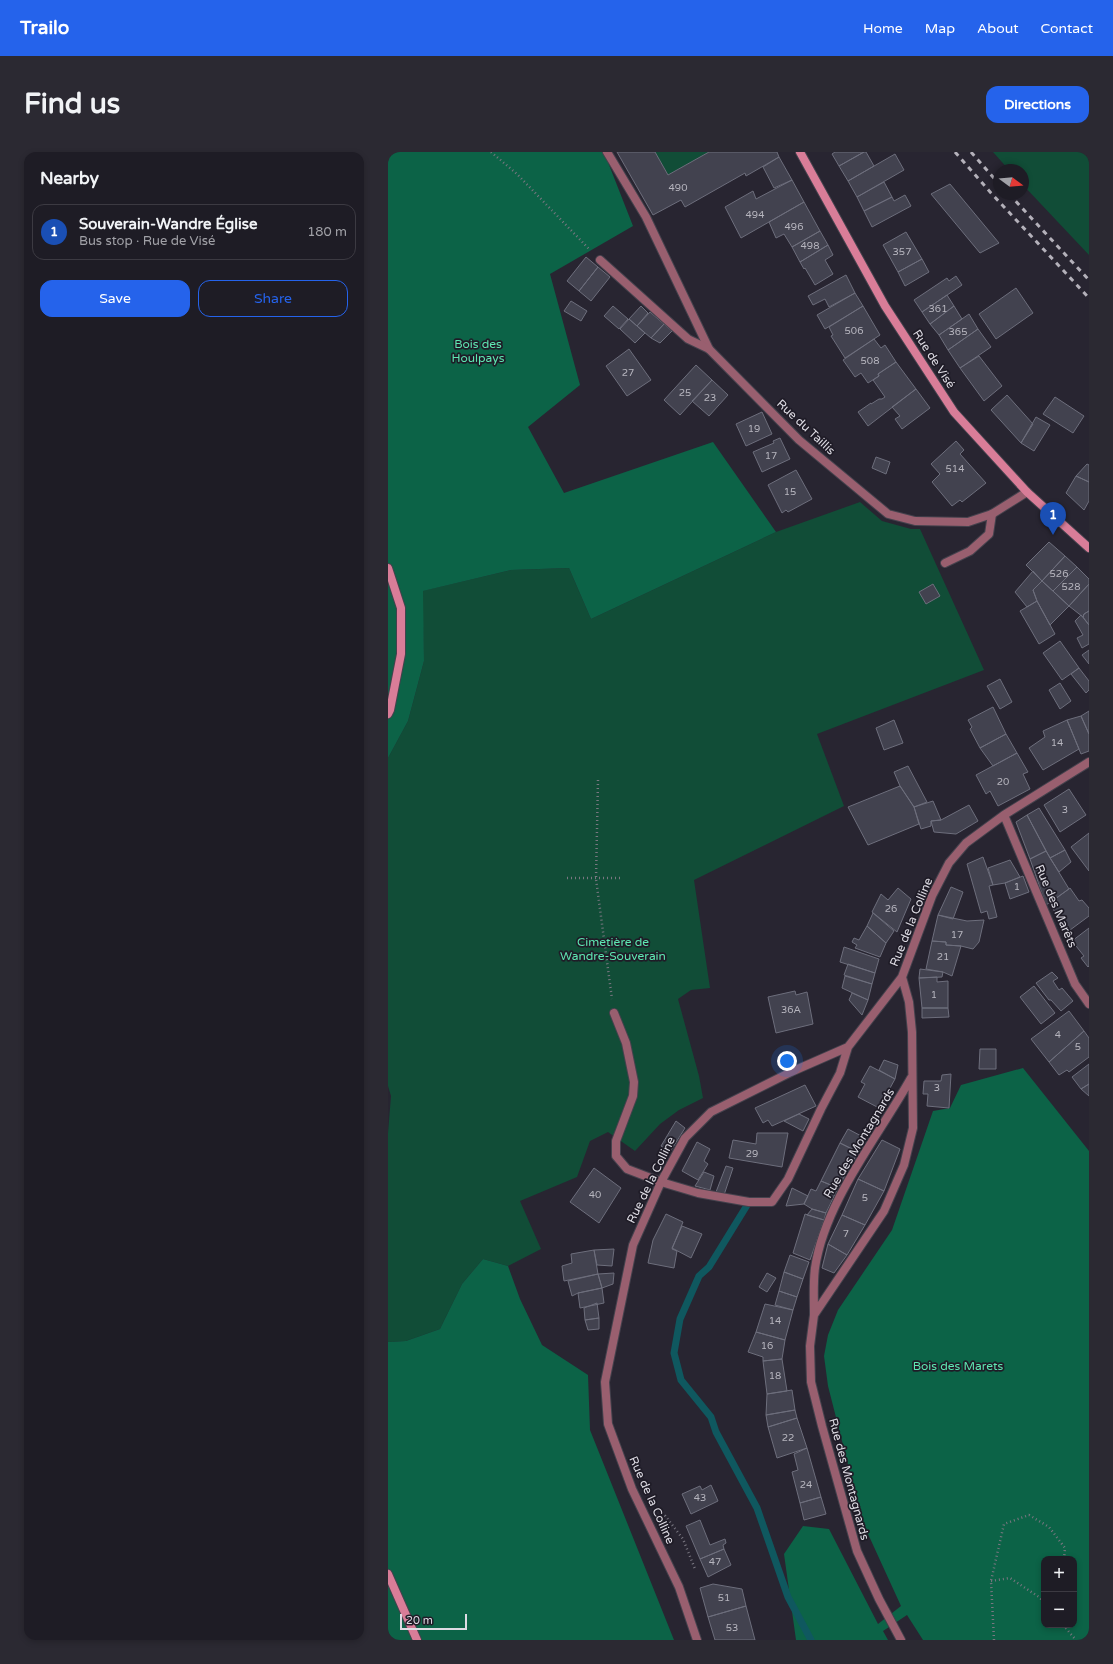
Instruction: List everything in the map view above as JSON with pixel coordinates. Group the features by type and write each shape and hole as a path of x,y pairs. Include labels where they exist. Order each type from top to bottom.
{"street":[{"path":"607,152 646,217 709,349"},
{"name":"Rue de Visé","path":"800,152 886,306 954,412 1027,492 1089,548"},
{"name":"Rue du Taillis","path":"600,260 688,339 709,349 799,440 888,514 915,521 968,522 992,514 1027,492"},
{"path":"945,563 970,551 989,534 992,514"},
{"path":"388,568 401,608 401,654 388,714"},
{"name":"Rue de la Colline","path":"698,1640 679,1586 632,1489 608,1424 605,1382 633,1245 661,1182 685,1138 711,1112 791,1072 848,1047 902,977 932,896 950,864 966,843 1004,815 1089,762"},
{"name":"Rue des Marêts","path":"1004,815 1075,984 1089,1004"},
{"name":"Rue des Montagnards","path":"814,1315 884,1211 904,1165 913,1128 911,1025 909,1002 902,977"},
{"path":"614,1013 626,1043 634,1082 632,1096 616,1141 616,1156 627,1169 661,1182 705,1194 749,1202 772,1202 788,1179 821,1109 840,1073 848,1047"},
{"name":"Rue des Montagnards","path":"900,1640 857,1551 811,1382 810,1346 814,1315 815,1268 824,1236 835,1206 848,1181 912,1077"},
{"path":"388,1574 417,1640"}],"path":[{"path":"492,152 517,174 600,260"},
{"path":"598,780 596,879 614,1013"},
{"path":"567,878 621,878"},
{"path":"656,1507 663,1511 683,1539 695,1569"},
{"path":"994,1640 991,1581 1004,1524 1029,1515 1049,1527 1065,1548 1064,1556"},
{"path":"991,1581 1010,1578 1041,1599"},
{"path":"1066,1628 1076,1640"}],"green space":[{"name":"Bois des Houlpays","path":"388,152 604,152 633,226 550,274 580,385 528,427 564,493 713,442 776,532 591,619 569,568 511,570 423,591 424,661 408,721 388,758"},
{"path":"655,152 709,152 668,175"},
{"path":"993,152 1089,152 1089,255 1029,191 1029,164 1004,164"},
{"name":"Cimetière de Wandre-Souverain","path":"860,502 882,521 911,529 920,529 984,670 817,734 844,806 694,880 710,988 691,990 678,999 699,1076 703,1098 679,1110 660,1124 635,1151 608,1132 590,1141 577,1177 520,1201 541,1249 508,1266 483,1259 462,1284 440,1329 406,1341 388,1342 388,1133 391,1096 388,1086 388,758 408,721 424,661 422,591 511,570 569,568 591,619 776,532"},
{"name":"Bois des Marets","path":"1023,1068 1089,1151 1089,1640 923,1640 907,1615 883,1631 888,1640 796,1640 784,1554 803,1526 829,1529 878,1624 901,1606 863,1523 828,1386 824,1356 828,1335 838,1310 892,1230 933,1111 950,1108 961,1085"},
{"path":"483,1259 508,1266 520,1299 542,1345 588,1375 590,1430 674,1640 388,1640 388,1342 406,1341 440,1329 462,1284"}],"building":[{"path":"617,152 655,152 668,175 709,152 777,152 779,157 746,176 745,173 685,207 681,200 653,215"},
{"path":"835,152 864,152 839,166 832,154"},
{"path":"866,152 874,166 848,181 839,166"},
{"path":"895,154 904,170 857,197 848,181"},
{"path":"779,157 792,180 774,188 763,167"},
{"path":"792,180 804,202 741,238 725,207 753,191 756,199"},
{"path":"884,182 892,197 864,211 857,197"},
{"path":"950,184 999,243 980,253 931,194"},
{"path":"905,195 911,206 872,227 864,211 892,197 894,201"},
{"path":"804,202 820,231 792,247 784,234 776,238 769,222"},
{"path":"820,231 828,245 800,262 792,247"},
{"path":"906,232 922,259 898,272 883,245"},
{"path":"828,245 833,255 825,260 833,274 815,285 800,262"},
{"path":"586,257 598,267 579,291 567,281"},
{"path":"922,259 929,272 905,286 898,272"},
{"path":"598,267 610,277 591,301 579,291"},
{"path":"846,275 855,293 829,307 825,299 813,305 808,296"},
{"path":"956,276 962,285 922,312 914,300 947,278 949,281"},
{"path":"1016,288 1033,313 996,339 979,314"},
{"path":"855,293 863,306 825,329 817,315"},
{"path":"947,295 954,306 930,324 922,312"},
{"path":"571,301 587,311 581,321 564,311"},
{"path":"613,306 628,319 619,329 604,316"},
{"path":"641,306 648,313 637,326 629,319"},
{"path":"863,306 880,335 845,358 831,336 833,335 829,327"},
{"path":"954,306 962,319 939,335 930,324"},
{"path":"650,312 664,324 651,338 637,326"},
{"path":"969,314 978,329 948,350 939,335"},
{"path":"629,319 645,333 635,343 620,329"},
{"path":"664,324 672,331 660,343 651,338"},
{"path":"978,329 991,347 960,368 948,350"},
{"path":"874,339 881,348 885,345 896,362 868,383 861,373 855,377 843,360"},
{"path":"629,349 651,380 627,396 606,366"},
{"path":"979,356 1002,386 984,401 960,368"},
{"path":"896,362 916,389 868,426 858,412 871,403 885,397 873,380 879,376 878,374"},
{"path":"696,365 712,380 680,415 664,400"},
{"path":"712,380 728,395 709,416 692,401"},
{"path":"916,389 930,408 902,429 895,419 900,416 892,407"},
{"path":"1007,395 1033,424 1021,443 991,410"},
{"path":"1055,397 1084,416 1073,433 1043,414"},
{"path":"762,412 772,434 746,446 736,424"},
{"path":"1036,417 1050,425 1034,451 1021,443"},
{"path":"780,438 790,459 762,472 753,452 774,443 773,441"},
{"path":"956,441 964,450 960,454 986,483 962,502 960,500 952,506 932,482 940,474 931,464"},
{"path":"876,457 890,462 886,474 872,468"},
{"path":"1087,464 1089,465 1089,482 1076,476"},
{"path":"796,470 812,499 788,512 786,510 782,513 768,485"},
{"path":"1076,476 1089,482 1089,501 1084,510 1066,493"},
{"path":"1049,542 1065,556 1042,581 1026,565"},
{"path":"1065,556 1077,567 1053,591 1042,581"},
{"path":"1077,567 1089,579 1089,584 1069,606 1053,591"},
{"path":"1033,571 1042,581 1033,590 1037,601 1027,607 1015,592"},
{"path":"1042,581 1069,606 1050,625 1037,601 1033,590"},
{"path":"933,584 940,596 926,604 919,592"},
{"path":"1089,584 1089,611 1084,614 1083,617 1069,606"},
{"path":"1037,601 1055,634 1039,644 1020,611"},
{"path":"1089,611 1089,625 1083,617 1084,614"},
{"path":"1081,615 1089,625 1089,644 1082,648 1077,638 1083,635 1075,621"},
{"path":"1060,641 1079,668 1062,680 1043,653"},
{"path":"1089,650 1089,664 1082,655"},
{"path":"1079,668 1089,681 1089,690 1086,693 1071,674"},
{"path":"1000,679 1012,702 1000,709 987,686"},
{"path":"1060,683 1071,701 1060,709 1049,690"},
{"path":"993,707 1006,734 980,748 970,729 972,727 968,720"},
{"path":"1089,711 1089,734 1081,716"},
{"path":"1081,716 1089,734 1089,751 1081,754 1067,720"},
{"path":"894,720 903,743 884,750 876,728"},
{"path":"1067,720 1079,749 1043,770 1029,748 1045,737 1043,731"},
{"path":"1006,734 1017,753 993,766 980,748"},
{"path":"1017,753 1028,772 1023,774 1030,789 998,806 990,791 986,794 976,775"},
{"path":"908,766 927,802 914,807 900,786 894,772"},
{"path":"900,786 914,807 919,824 868,845 848,807"},
{"path":"1069,789 1086,815 1060,832 1044,805"},
{"path":"933,801 941,820 931,821 931,826 921,829 914,807"},
{"path":"969,805 978,821 956,834 934,832 931,821 941,820"},
{"path":"1039,808 1065,850 1050,858 1027,815"},
{"path":"1027,815 1046,851 1030,859 1016,822"},
{"path":"1089,833 1089,871 1071,847"},
{"path":"1065,850 1071,862 1059,872 1050,858"},
{"path":"1046,851 1069,889 1046,905 1030,859"},
{"path":"983,857 993,885 989,886 997,917 989,919 987,911 981,913 967,864"},
{"path":"1010,860 1020,877 1005,883 993,885 988,868"},
{"path":"1023,876 1029,892 1010,899 1005,883"},
{"path":"951,887 963,892 953,919 938,915"},
{"path":"898,888 911,899 897,932 872,912 881,894 888,900"},
{"path":"1070,888 1079,901 1082,900 1089,908 1089,916 1066,933 1050,903"},
{"path":"873,913 894,931 886,943 867,926"},
{"path":"938,915 967,921 984,920 979,942 973,949 961,946 946,945 946,942 932,941"},
{"path":"867,926 886,943 880,957 855,948 857,945 852,942 854,938 859,940"},
{"path":"1089,928 1088,967 1081,958 1084,956 1072,941"},
{"path":"932,941 946,942 946,945 961,946 952,976 943,972 926,969"},
{"path":"844,947 879,959 875,973 840,962"},
{"path":"848,964 875,973 872,984 844,975"},
{"path":"920,969 943,972 942,977 919,978"},
{"path":"1052,972 1058,978 1053,981 1059,990 1062,988 1073,1001 1061,1011 1051,1000 1049,1000 1036,983"},
{"path":"845,976 872,984 868,1000 842,988"},
{"path":"937,977 937,982 948,981 948,1008 922,1008 919,978"},
{"path":"1034,986 1055,1013 1041,1024 1020,997"},
{"path":"795,991 796,995 807,992 813,1024 776,1033 768,997"},
{"path":"852,993 868,1000 862,1015 849,1000"},
{"path":"922,1008 948,1008 949,1017 922,1018"},
{"path":"1069,1011 1084,1031 1049,1062 1031,1039"},
{"path":"1084,1031 1089,1038 1089,1057 1069,1072 1067,1070 1059,1075 1049,1062"},
{"path":"980,1049 996,1049 996,1069 979,1069"},
{"path":"884,1060 898,1065 895,1079 879,1070"},
{"path":"1089,1064 1089,1084 1081,1089 1072,1077"},
{"path":"870,1066 895,1079 879,1108 858,1097 865,1084 861,1082"},
{"path":"951,1074 949,1108 927,1106 928,1094 923,1094 924,1081 941,1081 942,1075"},
{"path":"1089,1084 1089,1096 1081,1089"},
{"path":"805,1085 816,1106 772,1126 768,1120 763,1123 755,1108"},
{"path":"799,1114 809,1119 803,1131 784,1121"},
{"path":"676,1121 685,1128 670,1152 661,1146"},
{"path":"848,1129 865,1138 858,1152 840,1143"},
{"path":"757,1133 788,1133 782,1167 729,1158 733,1140 756,1144"},
{"path":"882,1140 900,1149 884,1191 858,1179"},
{"path":"697,1142 710,1149 704,1161 708,1164 698,1180 682,1171"},
{"path":"840,1143 858,1152 838,1188 821,1181"},
{"path":"726,1166 733,1168 724,1195 716,1192"},
{"path":"594,1168 621,1188 599,1223 570,1202"},
{"path":"704,1172 714,1176 710,1190 695,1186"},
{"path":"858,1179 884,1191 865,1225 842,1215"},
{"path":"821,1181 838,1188 826,1213 812,1209 804,1204 811,1189 816,1191"},
{"path":"792,1188 808,1196 804,1204 786,1206"},
{"path":"812,1209 826,1213 824,1220 807,1215"},
{"path":"666,1214 683,1222 672,1249 677,1251 674,1268 648,1263 653,1240"},
{"path":"805,1214 824,1220 810,1260 793,1253"},
{"path":"842,1215 865,1225 847,1255 828,1244"},
{"path":"682,1226 702,1234 691,1258 672,1248"},
{"path":"828,1244 847,1255 834,1273 822,1268"},
{"path":"614,1249 612,1266 597,1265 594,1250"},
{"path":"594,1250 598,1274 564,1281 562,1266 572,1263 571,1254"},
{"path":"790,1255 809,1262 803,1279 784,1272"},
{"path":"784,1272 803,1279 797,1297 779,1291"},
{"path":"614,1273 613,1284 602,1288 598,1274"},
{"path":"767,1273 776,1278 767,1292 759,1287"},
{"path":"598,1274 602,1288 578,1293 572,1296 568,1281"},
{"path":"602,1288 604,1303 580,1308 578,1293"},
{"path":"779,1291 797,1297 793,1310 775,1305"},
{"path":"597,1303 599,1318 585,1320 584,1308"},
{"path":"765,1304 793,1310 785,1340 756,1332"},
{"path":"599,1318 599,1329 588,1330 585,1320"},
{"path":"756,1332 785,1340 782,1359 763,1361 763,1357 748,1352"},
{"path":"782,1359 787,1391 767,1394 763,1361"},
{"path":"792,1390 795,1410 766,1415 767,1394"},
{"path":"795,1410 797,1418 768,1427 766,1415"},
{"path":"797,1418 807,1448 777,1458 768,1427"},
{"path":"807,1448 821,1497 800,1503 792,1472 798,1470 794,1454"},
{"path":"711,1485 718,1501 691,1514 682,1494 700,1486 702,1490"},
{"path":"821,1497 826,1514 804,1520 800,1503"},
{"path":"700,1520 710,1545 725,1539 726,1543 723,1545 724,1549 700,1559 686,1526"},
{"path":"724,1549 731,1565 708,1577 700,1559"},
{"path":"713,1584 742,1589 746,1606 708,1617 700,1588"},
{"path":"746,1606 755,1640 715,1640 708,1617"}],"waterway":[{"path":"749,1202 709,1267 699,1276 680,1319 674,1353 681,1380 711,1417 716,1432 757,1508 788,1597 811,1640"}],"railway":[{"path":"955,152 991,193 1089,298"},
{"path":"971,152 993,177"},
{"path":"1015,200 1089,280"}],"place":[{"name":"Souverain-Wandre Église","path":"1053,535"}]}
